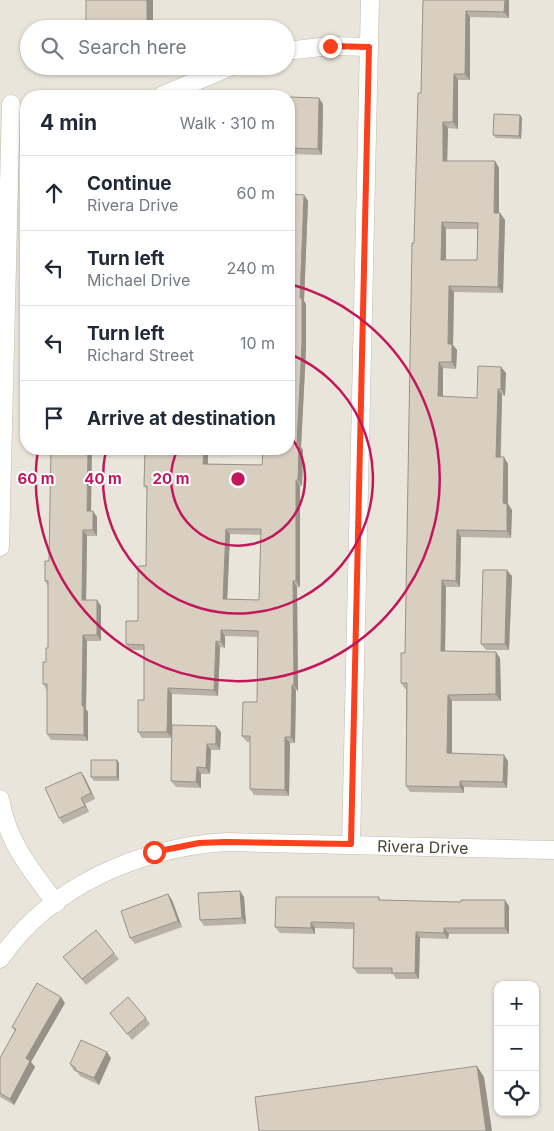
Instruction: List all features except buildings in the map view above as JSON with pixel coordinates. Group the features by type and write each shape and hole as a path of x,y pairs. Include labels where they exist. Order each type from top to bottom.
{"street":[{"path":"351,844 370,0"},
{"path":"295,50 330,46 369,47"},
{"path":"175,90 211,75"},
{"path":"0,547 12,104"},
{"path":"0,799 9,830 22,859 56,903"},
{"name":"Rivera Drive","path":"0,959 30,922 86,882 112,867 154,852 226,842 554,850"}],"shaded area":[{"path":"0,0 554,0 554,1131 0,1131"}],"route":[{"path":"154,852 199,843 351,844 369,47 330,46"}]}
